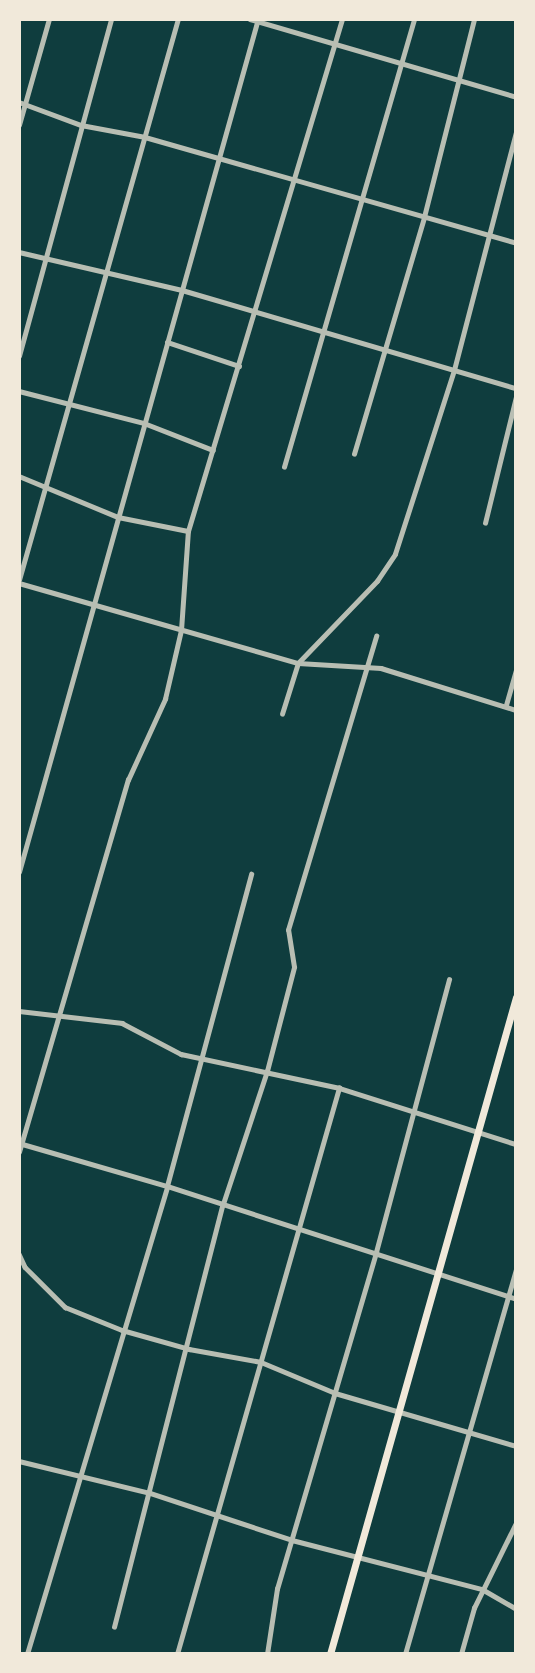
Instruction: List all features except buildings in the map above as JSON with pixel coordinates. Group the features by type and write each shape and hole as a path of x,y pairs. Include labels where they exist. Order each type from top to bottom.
{"main road":[{"path":"330,1654 440,1274 516,997"}],"street":[{"path":"19,125 49,19"},
{"path":"19,356 111,19"},
{"path":"178,19 19,582 298,663 366,667 516,710"},
{"path":"250,19 516,97"},
{"path":"19,1152 128,780 165,699 181,630 188,531 257,312 342,19"},
{"path":"284,467 326,332 414,19"},
{"path":"354,454 424,217 456,80 474,19"},
{"path":"19,872 257,20"},
{"path":"19,102 81,125 145,136 516,243"},
{"path":"282,714 298,663 377,581 394,554 454,370 516,132"},
{"path":"19,252 48,256 182,290 516,388"},
{"path":"167,342 240,367"},
{"path":"19,391 144,424 213,450"},
{"path":"485,523 516,397"},
{"path":"19,476 118,517 188,531"},
{"path":"114,1627 189,1349 223,1204 267,1071 294,967 288,930 376,636"},
{"path":"506,705 516,670"},
{"path":"27,1654 122,1329 167,1186 198,1057 251,874"},
{"path":"267,1654 277,1589 376,1252 449,980"},
{"path":"19,1011 60,1013 122,1023 160,1045 198,1057 339,1088 516,1144"},
{"path":"177,1654 339,1088"},
{"path":"20,1144 167,1186 516,1299"},
{"path":"19,1254 25,1266 65,1307 122,1329 189,1349 261,1362 335,1393 516,1446"},
{"path":"405,1654 516,1270"},
{"path":"19,1461 150,1493 292,1540 482,1589 516,1609"},
{"path":"461,1654 482,1589 516,1522"}]}
